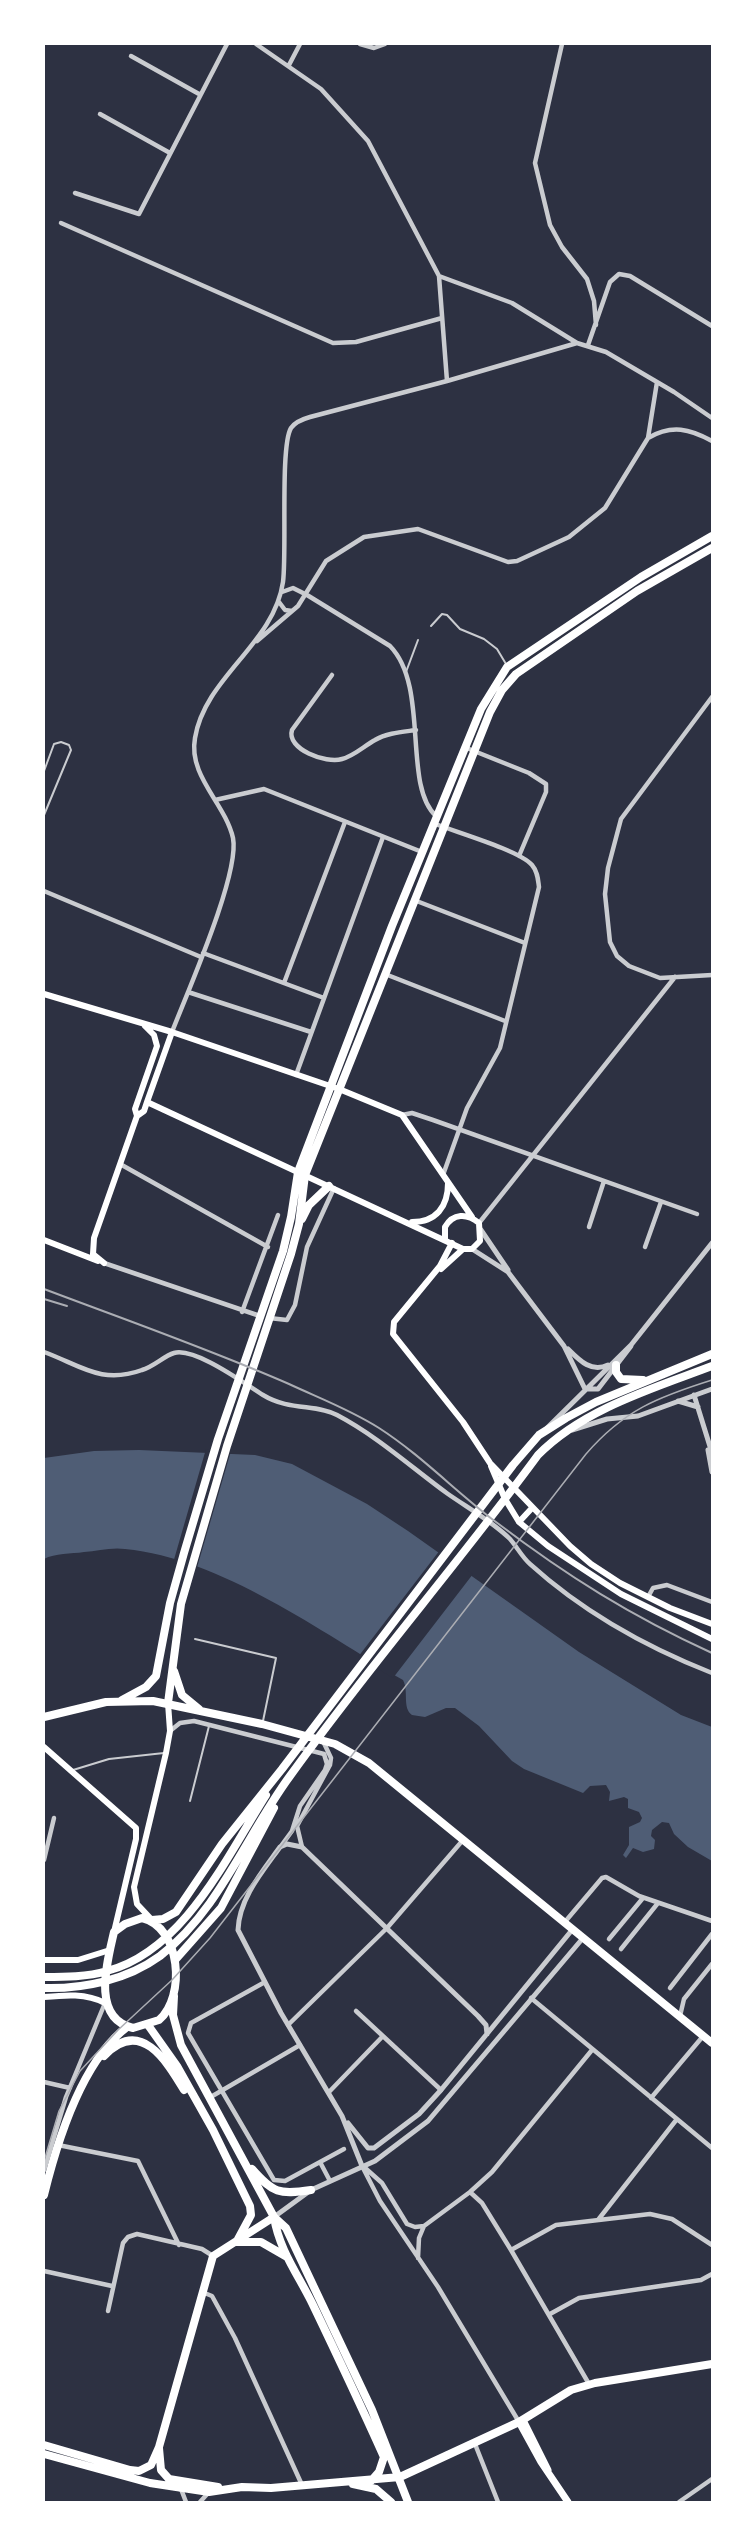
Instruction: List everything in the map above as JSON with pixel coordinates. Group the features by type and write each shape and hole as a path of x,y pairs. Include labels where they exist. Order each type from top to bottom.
{"highway":[{"path":"168,1704 181,1605 227,1446 287,1253 291,1217 302,1173 422,852 464,747 489,693 507,667 640,577 712,536"},
{"path":"335,1088 385,974 498,696 516,674 637,591 712,548"},
{"path":"299,1224 302,1173"},
{"path":"122,1700 151,1682 159,1665 170,1603 219,1439 299,1224 309,1205 331,1187"},
{"path":"127,2027 112,2016 105,2003 114,1932 133,1920 152,1920 171,1916 181,1906 222,1844 282,1769 513,1465 539,1435 596,1402 712,1354"},
{"path":"615,1363 616,1372 621,1379 639,1381 688,1364"},
{"path":"44,1988 76,1986 117,1978 159,1956 179,1940 192,1926 230,1871 289,1777 550,1443 605,1410 712,1366"},
{"path":"173,1658 182,1695 204,1712"},
{"path":"44,1718 86,1705 122,1700 168,1704 262,1724 335,1744 369,1763 712,2043"},
{"path":"44,1977 109,1971 153,1949 173,1932 197,1902 282,1769"},
{"path":"174,1961 221,1908 253,1852 289,1777"},
{"path":"152,1920 167,1934 174,1961 173,2015 181,2045 274,2217 286,2228 332,2323 400,2477 408,2502"},
{"path":"44,2195 58,2145 91,2070 109,2044 127,2027 148,2025 164,2016 174,1996"},
{"path":"148,2025 165,2047 213,2130 250,2205 251,2215 236,2242"},
{"path":"91,2070 110,2050 120,2044 135,2040 144,2042 152,2047 171,2069 213,2130"},
{"path":"245,2161 275,2191 283,2193 310,2190"},
{"path":"44,2445 139,2471 151,2465 159,2447 213,2256 274,2217"},
{"path":"274,2217 276,2233 312,2303 384,2457 379,2472 372,2480"},
{"path":"236,2242 261,2242 287,2257"},
{"path":"159,2447 161,2470 169,2479 210,2487 302,2485 400,2477 475,2444 521,2421 556,2398 589,2384 712,2364"},
{"path":"44,2454 181,2489 209,2492 242,2487"},
{"path":"346,2482 376,2489 391,2502"}],"main road":[{"path":"44,994 172,1032 335,1088 402,1114 480,1227 480,1241 472,1249 463,1249 147,1102"},
{"path":"137,1116 135,1109 157,1046 153,1035 143,1025"},
{"path":"104,1263 93,1254 94,1238 137,1116 144,1111 172,1032"},
{"path":"408,1222 420,1222 435,1217 442,1210 448,1194 448,1183"},
{"path":"445,1240 448,1221 458,1216 472,1217"},
{"path":"71,1251 83,1251 94,1238"},
{"path":"45,1241 104,1263"},
{"path":"428,1282 452,1243"},
{"path":"463,1249 428,1282 394,1322 393,1334 463,1422 490,1463 532,1508 591,1564 648,1597 712,1624"},
{"path":"490,1463 505,1499 519,1522 548,1546 595,1579 712,1639"},
{"path":"519,1522 532,1508"},
{"path":"152,1920 137,1904 134,1893 170,1731 168,1704"},
{"path":"44,1747 73,1770 136,1828 136,1839 114,1932"},
{"path":"136,1828 150,1823"},
{"path":"44,1960 78,1960 110,1950"},
{"path":"44,1997 77,1995 95,1998 105,2003"},
{"path":"521,2421 547,2462 549,2472 568,2502"}],"street":[{"path":"75,193 139,214 227,44"},
{"path":"256,44 321,89 368,141 439,276 447,381"},
{"path":"289,65 300,44"},
{"path":"360,44 374,48 385,44"},
{"path":"562,44 536,170 550,225 562,247 587,279 594,301 596,325"},
{"path":"131,56 200,94"},
{"path":"100,114 170,153"},
{"path":"61,223 333,343 356,342 442,318"},
{"path":"588,345 610,282 619,274 624,274 712,326"},
{"path":"439,276 512,303 578,343 588,345 657,382 712,418"},
{"path":"172,1032 221,903 234,850 231,833 197,768 195,735 207,705 253,643 279,602 286,553 287,444 292,427 310,417 578,343"},
{"path":"253,643 295,610 307,595 326,561 364,537 418,529 508,562 538,552 568,537 605,508 648,438 657,382"},
{"path":"648,438 660,431 681,429 694,431 712,441"},
{"path":"281,593 290,588 307,595 390,646 404,662 416,730 423,796 435,820 443,827 519,856 532,864 538,877 538,887 500,1048 484,1074 458,1129 457,1140 443,1175"},
{"path":"279,602 285,610 295,610"},
{"path":"332,675 292,730 290,737 293,744 325,759 342,759 377,738 416,730"},
{"path":"712,698 621,819 608,870 605,894 606,922 610,942 617,956 628,966 660,978 712,975"},
{"path":"464,747 529,773 546,784 546,792 519,856"},
{"path":"215,800 264,789 422,852"},
{"path":"284,983 345,822"},
{"path":"296,1075 383,837"},
{"path":"44,891 202,955 324,998"},
{"path":"414,900 525,943"},
{"path":"385,974 505,1021"},
{"path":"585,1389 564,1346 508,1272 480,1227 533,1156 675,977"},
{"path":"188,992 311,1032"},
{"path":"402,1114 412,1113 697,1214"},
{"path":"120,1164 268,1247"},
{"path":"589,1227 604,1181"},
{"path":"104,1263 144,1275 242,1312 287,1320 295,1305 307,1247 331,1187"},
{"path":"645,1247 661,1202"},
{"path":"242,1312 278,1215"},
{"path":"539,1435 585,1389 598,1389 615,1363 628,1352 631,1345 712,1243"},
{"path":"472,1249 508,1272"},
{"path":"564,1346 584,1364 601,1368 615,1363"},
{"path":"44,1352 101,1376 116,1376 142,1371 175,1353 192,1356 228,1371 265,1396 284,1405 334,1413 365,1431 510,1539 528,1563 577,1601 624,1632 681,1661 712,1672"},
{"path":"576,1399 579,1376"},
{"path":"568,1431 607,1419 638,1416 712,1389"},
{"path":"694,1395 712,1453"},
{"path":"678,1401 698,1407"},
{"path":"705,1432 712,1472"},
{"path":"648,1597 653,1588 667,1585 712,1602"},
{"path":"170,1731 174,1726 187,1721 209,1723 324,1754 327,1764 325,1770 300,1806 292,1831 250,1890 238,1921 238,1930 288,2025 342,2116 362,2166 380,2201 521,2421"},
{"path":"302,1847 297,1826 330,1766 331,1758 323,1741"},
{"path":"44,1860 54,1818"},
{"path":"288,2025 387,1928 463,1840"},
{"path":"280,1847 287,1844 302,1847 478,2016 486,2025 487,2034"},
{"path":"564,1923 602,1878 611,1879 643,1898 712,1921"},
{"path":"609,1939 643,1898"},
{"path":"621,1949 658,1903"},
{"path":"342,2116 364,2145 374,2148 419,2114 572,1930"},
{"path":"670,1988 712,1934"},
{"path":"274,2217 310,2190 387,2153 428,2121 583,1938"},
{"path":"680,2016 684,1999 712,1964"},
{"path":"265,1983 188,2025 192,2040 274,2180 285,2181 344,2149"},
{"path":"531,1998 712,2148"},
{"path":"44,2170 70,2088 105,2003"},
{"path":"356,2011 441,2090"},
{"path":"651,2098 704,2035"},
{"path":"329,2092 383,2036"},
{"path":"209,2098 300,2045"},
{"path":"418,2258 419,2238 424,2226 470,2192 507,2155 592,2050"},
{"path":"44,2082 70,2088"},
{"path":"598,2220 677,2119"},
{"path":"58,2145 138,2161 179,2245"},
{"path":"320,2162 330,2181"},
{"path":"362,2166 375,2174 408,2225 424,2226"},
{"path":"470,2192 482,2203 512,2250 589,2384"},
{"path":"512,2250 556,2225 650,2214 664,2216 680,2223 712,2245"},
{"path":"108,2311 123,2243 128,2237 137,2234 202,2249 213,2256"},
{"path":"44,2271 112,2286"},
{"path":"550,2314 579,2298 701,2280 712,2274"},
{"path":"202,2292 212,2295 230,2328 302,2485"},
{"path":"475,2444 498,2502"},
{"path":"679,2502 712,2479"},
{"path":"181,2489 186,2502"},
{"path":"200,2502 209,2492"}],"lane":[{"path":"431,626 442,614 447,615 460,628 484,639 497,649 507,667"},
{"path":"406,672 418,640"},
{"path":"44,771 54,744 63,742 69,745 71,750 44,815"},
{"path":"195,1639 276,1658 262,1724"},
{"path":"190,1801 209,1723"},
{"path":"73,1770 109,1760 166,1753"}],"water":[{"path":"139,1450 255,1455 292,1464 367,1504 579,1652 681,1715 712,1727 712,1861 688,1847 674,1834 669,1823 662,1822 652,1830 651,1836 655,1840 654,1849 643,1852 633,1848 626,1858 623,1855 629,1845 629,1827 640,1822 642,1818 639,1812 628,1808 628,1799 624,1797 609,1801 610,1792 606,1785 590,1786 583,1793 524,1769 512,1761 479,1726 455,1708 446,1708 425,1717 412,1715 407,1708 403,1680 304,1620 234,1582 161,1555 125,1549 63,1554 44,1559 44,1458 94,1451"}],"pier":[{"path":"206,1449 231,1451 196,1571 173,1563"},
{"path":"440,1550 473,1574 393,1678 358,1657"}],"tram line":[{"path":"44,2161 59,2111 80,2071 118,2030 172,1980 210,1938 586,1454 614,1426 643,1407 658,1399 712,1380"}],"railway":[{"path":"44,1289 228,1359 335,1404 379,1428 496,1522 548,1560 627,1610 712,1653"},
{"path":"44,1299 67,1306"}]}
